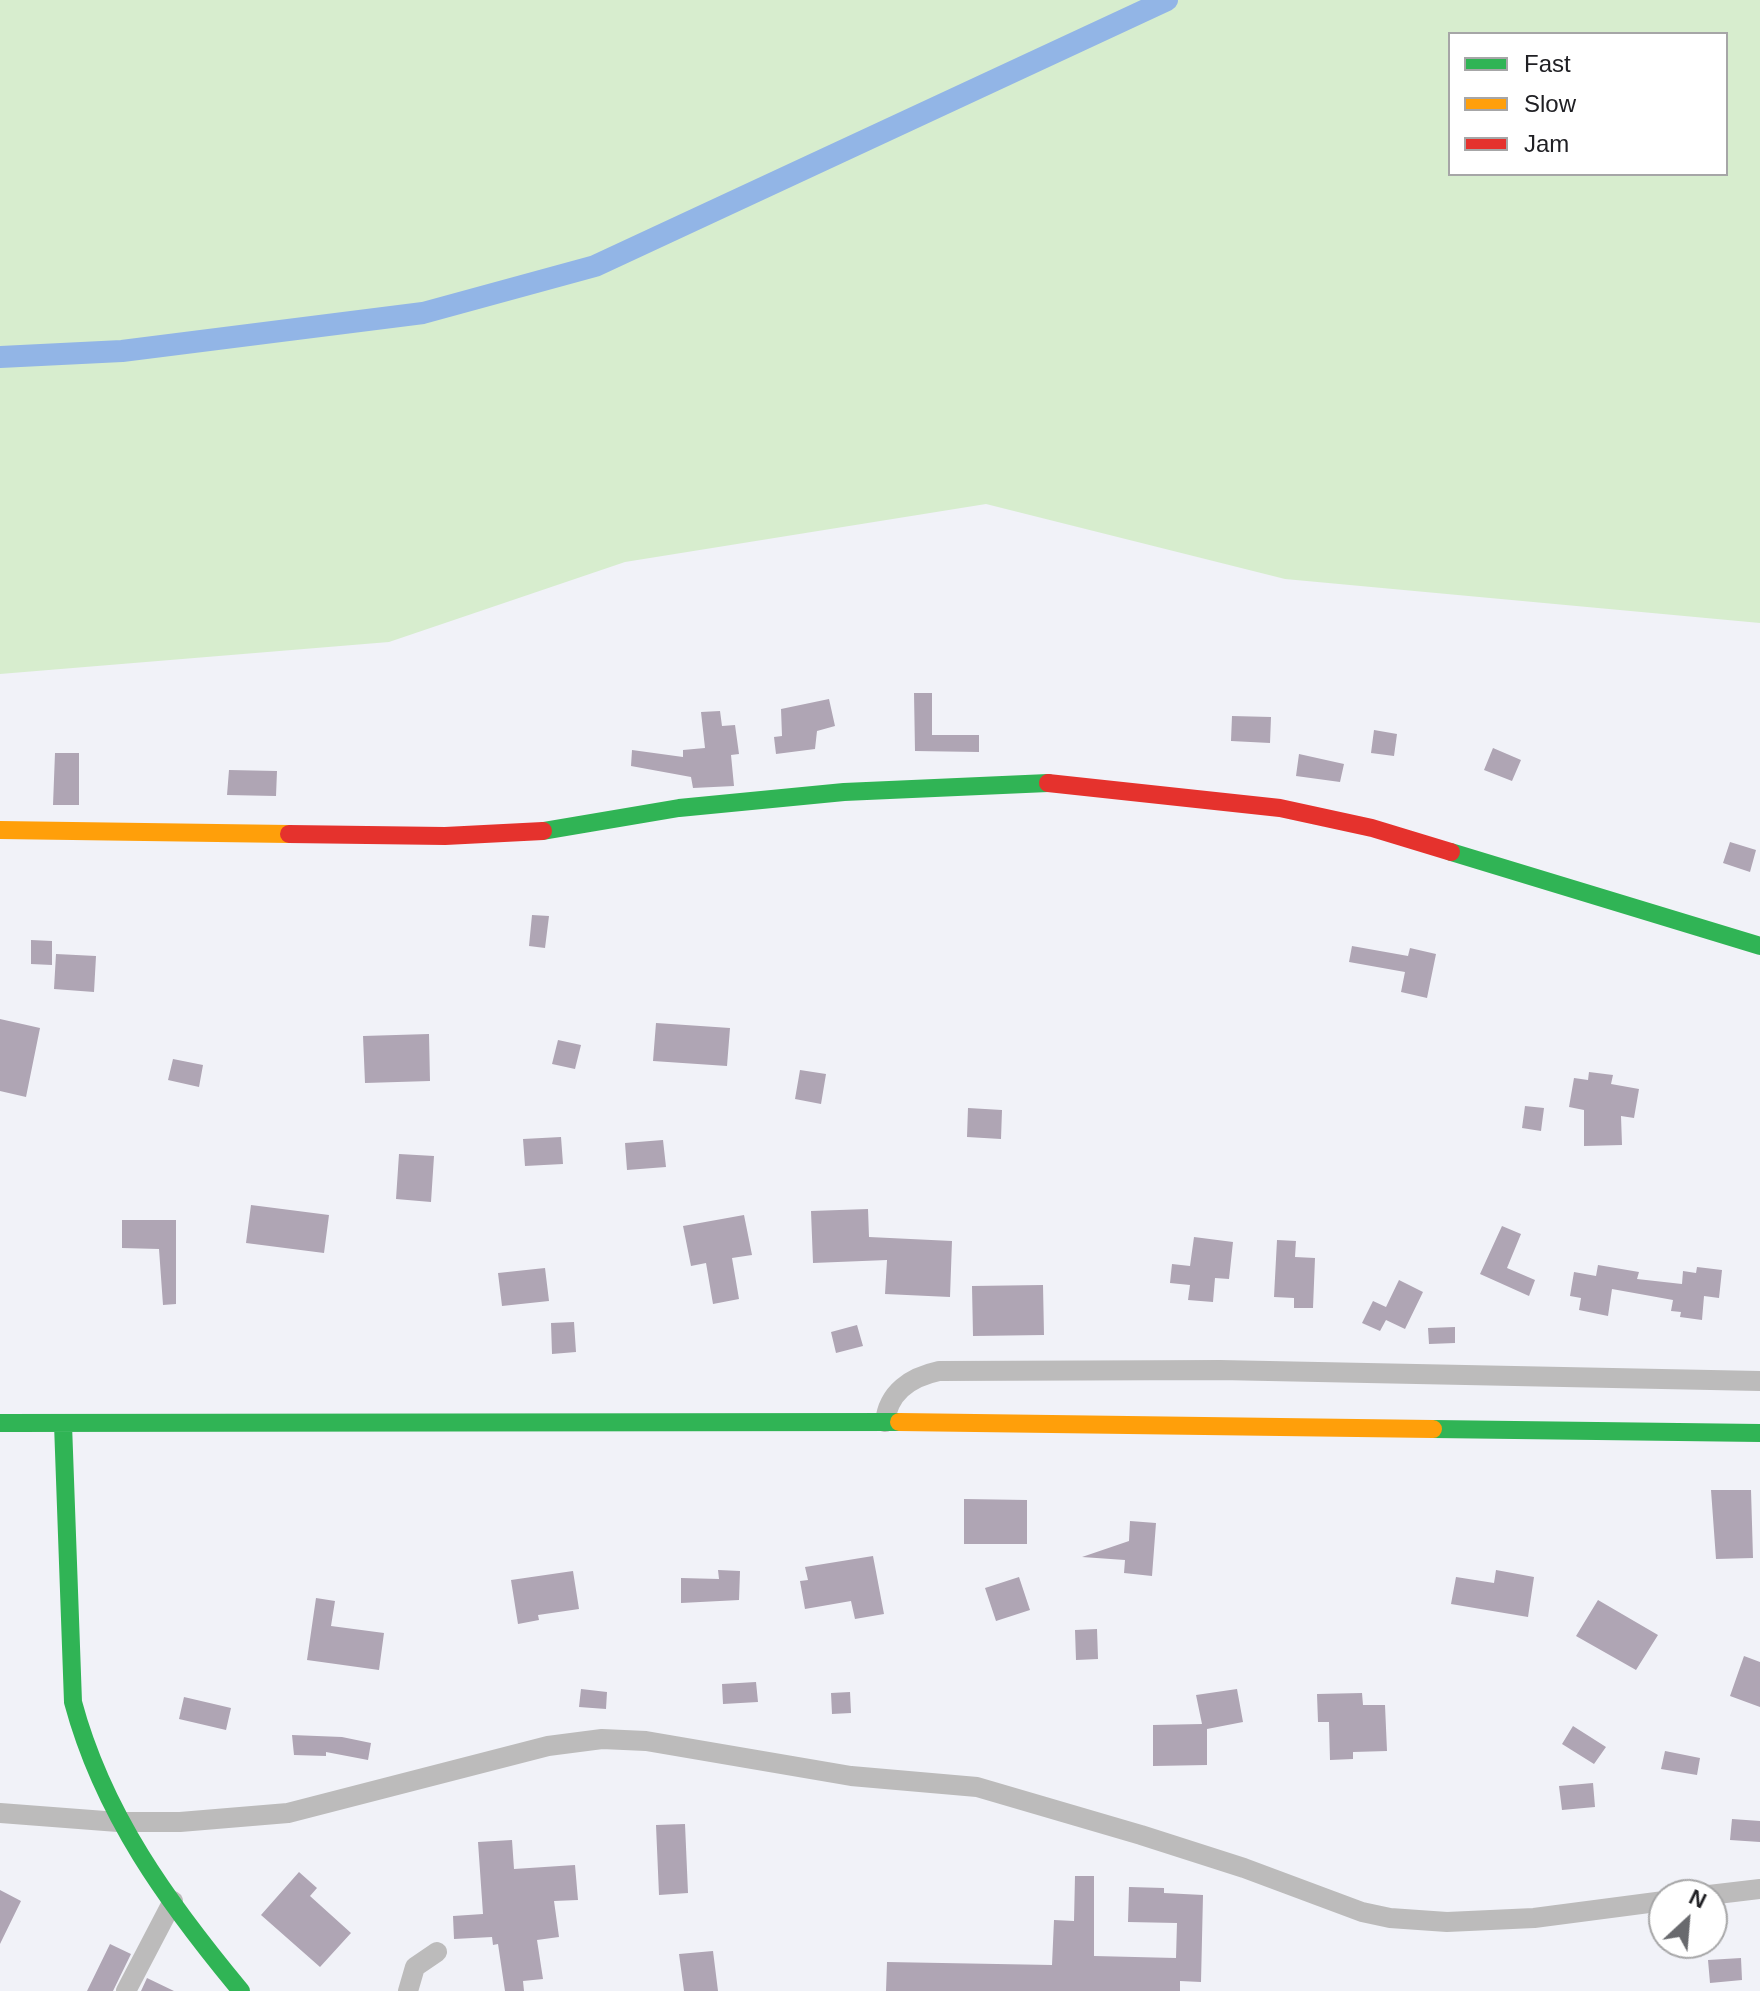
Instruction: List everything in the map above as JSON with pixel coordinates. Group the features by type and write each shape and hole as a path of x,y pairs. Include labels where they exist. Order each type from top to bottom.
{"main road":[{"path":"0,830 460,835 548,831 679,808 844,792 1035,782 1280,808 1372,828 1760,946"},
{"path":"0,1423 885,1422 1760,1433"},
{"path":"63,1424 73,1702 89,1758 118,1822 241,1991"}],"street":[{"path":"885,1422 886,1409 898,1391 920,1375 939,1371 1220,1370 1760,1381"},
{"path":"0,1813 118,1822 180,1822 288,1813 548,1746 602,1739 632,1740 688,1746 851,1776 977,1787 1156,1840 1362,1912 1390,1918 1447,1922 1534,1918 1648,1903"},
{"path":"1728,1893 1760,1889"},
{"path":"126,1991 173,1901"},
{"path":"408,1991 415,1967 437,1952"}],"green space":[{"path":"0,0 1760,0 1760,623 1285,579 986,504 625,562 389,642 0,674"}],"building":[{"path":"914,693 932,693 932,735 979,735 979,752 915,751"},
{"path":"829,699 835,726 817,731 815,749 776,754 774,737 782,736 781,709"},
{"path":"720,711 722,726 735,725 739,754 731,755 734,786 693,788 691,777 631,766 632,750 683,757 683,750 705,748 701,712"},
{"path":"1232,716 1271,717 1270,743 1231,741"},
{"path":"1374,730 1397,734 1394,756 1371,753"},
{"path":"1493,748 1521,760 1512,781 1484,770"},
{"path":"55,753 79,753 79,805 53,805"},
{"path":"1299,754 1344,764 1340,782 1296,776"},
{"path":"229,770 277,771 276,796 227,795"},
{"path":"1730,842 1756,850 1750,872 1723,863"},
{"path":"532,915 549,916 545,948 529,946"},
{"path":"31,940 52,941 52,965 31,964"},
{"path":"1352,946 1408,956 1410,948 1436,954 1427,998 1401,992 1405,972 1349,962"},
{"path":"56,954 96,956 94,992 54,989"},
{"path":"0,1019 40,1028 26,1097 0,1091"},
{"path":"656,1023 730,1028 727,1066 653,1061"},
{"path":"429,1034 430,1081 365,1083 363,1036"},
{"path":"558,1040 581,1045 575,1069 552,1064"},
{"path":"173,1059 203,1065 199,1087 168,1080"},
{"path":"800,1070 826,1074 821,1104 795,1099"},
{"path":"1589,1072 1613,1075 1611,1084 1639,1089 1634,1118 1621,1116 1622,1145 1584,1146 1584,1110 1569,1107 1574,1078 1588,1080"},
{"path":"1525,1106 1544,1108 1541,1131 1522,1128"},
{"path":"968,1108 1002,1110 1001,1139 967,1137"},
{"path":"561,1137 563,1164 525,1166 523,1139"},
{"path":"663,1140 666,1167 627,1170 625,1143"},
{"path":"399,1154 434,1156 431,1202 396,1199"},
{"path":"251,1205 329,1215 324,1253 246,1243"},
{"path":"868,1209 869,1237 952,1241 950,1297 885,1294 887,1260 813,1263 811,1211"},
{"path":"744,1215 752,1255 732,1258 739,1299 713,1304 706,1263 691,1266 683,1226"},
{"path":"122,1220 176,1220 176,1304 163,1305 159,1249 122,1248"},
{"path":"1502,1226 1521,1234 1507,1268 1535,1280 1529,1296 1480,1274"},
{"path":"1194,1237 1233,1242 1229,1279 1215,1278 1213,1302 1188,1300 1190,1285 1170,1283 1172,1264 1190,1266"},
{"path":"1277,1240 1296,1241 1295,1257 1315,1258 1313,1308 1294,1308 1294,1298 1274,1297"},
{"path":"1598,1265 1639,1272 1637,1279 1682,1284 1683,1271 1696,1273 1697,1267 1722,1270 1719,1298 1704,1296 1702,1320 1680,1317 1681,1312 1671,1311 1673,1300 1612,1289 1608,1316 1579,1310 1581,1298 1570,1296 1574,1272 1596,1276"},
{"path":"545,1268 549,1301 502,1306 498,1273"},
{"path":"1399,1280 1423,1292 1405,1329 1386,1320 1380,1331 1362,1323 1373,1301 1386,1307"},
{"path":"1043,1285 1044,1335 973,1336 972,1286"},
{"path":"574,1322 576,1352 552,1354 551,1323"},
{"path":"857,1325 863,1346 836,1353 831,1332"},
{"path":"1455,1327 1455,1343 1429,1344 1428,1328"},
{"path":"1711,1490 1751,1490 1753,1558 1716,1559"},
{"path":"964,1499 1027,1500 1027,1544 964,1544"},
{"path":"1130,1521 1156,1523 1152,1576 1124,1573 1125,1560 1082,1557 1129,1541"},
{"path":"873,1556 884,1614 855,1619 851,1601 805,1609 800,1581 808,1580 805,1567"},
{"path":"718,1570 740,1571 739,1600 681,1603 681,1578 719,1579"},
{"path":"1496,1570 1534,1577 1528,1617 1451,1604 1456,1577 1494,1583"},
{"path":"573,1571 579,1609 538,1615 539,1620 518,1624 511,1580"},
{"path":"1019,1577 1030,1610 996,1621 985,1588"},
{"path":"316,1598 335,1601 331,1626 384,1633 379,1670 307,1660"},
{"path":"1598,1600 1658,1635 1636,1670 1576,1636"},
{"path":"1097,1629 1098,1659 1076,1660 1075,1630"},
{"path":"1744,1656 1760,1662 1760,1707 1730,1696"},
{"path":"756,1682 758,1702 723,1704 722,1684"},
{"path":"581,1689 607,1692 606,1709 579,1707"},
{"path":"1237,1689 1243,1722 1207,1729 1207,1765 1153,1766 1153,1725 1202,1724 1196,1695"},
{"path":"850,1692 851,1713 832,1714 831,1693"},
{"path":"1362,1693 1363,1705 1385,1705 1387,1751 1353,1752 1353,1759 1330,1760 1329,1722 1318,1722 1317,1694"},
{"path":"184,1697 231,1708 226,1730 179,1719"},
{"path":"1573,1726 1606,1747 1594,1764 1562,1744"},
{"path":"292,1735 342,1737 371,1743 368,1760 326,1752 326,1756 294,1755"},
{"path":"1665,1751 1700,1758 1697,1775 1661,1769"},
{"path":"1593,1783 1595,1807 1562,1810 1559,1786"},
{"path":"1732,1819 1760,1821 1760,1842 1730,1840"},
{"path":"685,1824 688,1893 659,1895 656,1825"},
{"path":"512,1840 514,1869 575,1865 578,1900 554,1901 559,1937 537,1940 543,1979 523,1981 524,1991 505,1991 498,1944 493,1945 492,1937 454,1939 453,1916 483,1914 478,1842"},
{"path":"299,1872 317,1888 310,1896 351,1933 320,1967 261,1915"},
{"path":"1075,1876 1094,1876 1094,1956 1176,1958 1177,1923 1128,1922 1129,1887 1164,1888 1164,1893 1203,1895 1201,1982 1180,1981 1180,1991 886,1991 887,1962 1052,1965 1054,1920 1074,1921"},
{"path":"0,1890 21,1901 0,1944"},
{"path":"110,1944 131,1954 113,1991 87,1991"},
{"path":"713,1951 718,1991 684,1991 679,1954"},
{"path":"1741,1958 1742,1980 1710,1983 1708,1960"},
{"path":"147,1978 174,1991 141,1991"}],"waterway":[{"path":"0,357 122,351 423,313 595,266 1167,0"}],"traffic: fast":[{"path":"543,831 679,808 844,792 1048,783"},
{"path":"1451,852 1760,946"},
{"path":"0,1423 899,1422"},
{"path":"63,1424 73,1702 102,1782 141,1856 188,1924 241,1991"},
{"path":"1433,1429 1760,1433"}],"traffic: slow":[{"path":"0,830 289,834"},
{"path":"899,1422 1433,1429"}],"traffic: jam":[{"path":"1048,783 1280,808 1372,828 1451,852"},
{"path":"289,834 445,836 543,831"}]}
